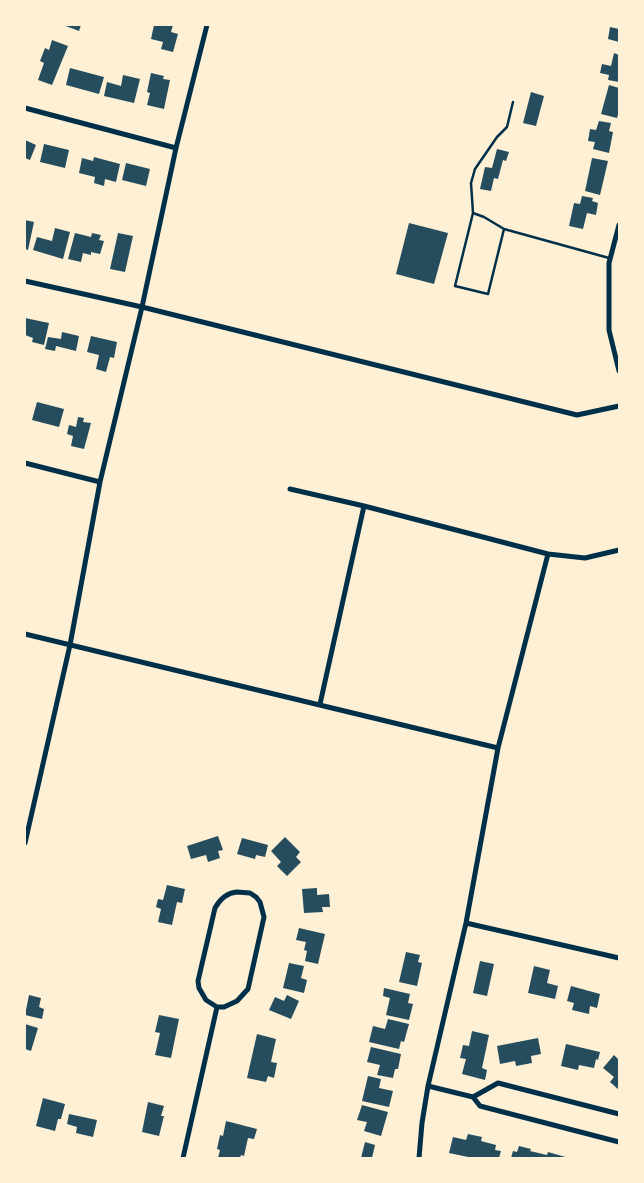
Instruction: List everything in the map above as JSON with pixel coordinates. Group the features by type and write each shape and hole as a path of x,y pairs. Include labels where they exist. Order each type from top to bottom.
{"street":[{"path":"25,843 28,814 70,645 100,482 142,308 176,148 207,25"},
{"path":"25,108 176,148"},
{"path":"619,225 610,258 609,330 619,371"},
{"path":"25,281 577,415 619,406"},
{"path":"25,463 100,482"},
{"path":"290,489 364,506 548,554 585,558 619,550"},
{"path":"320,704 364,506"},
{"path":"419,1158 428,1086 466,923 498,748 548,554"},
{"path":"25,634 498,748"},
{"path":"230,893 250,893 260,902 264,917 248,989 237,1001 224,1007 217,1007 203,997 198,981 215,908 220,900 230,893"},
{"path":"466,923 619,958"},
{"path":"183,1158 217,1007"},
{"path":"473,1098 498,1082 619,1114"},
{"path":"428,1086 473,1098 480,1106 619,1142"}],"lane":[{"path":"504,229 488,294 455,286 473,213 471,183 475,170 497,137 507,127 513,102"},
{"path":"473,213 504,229 610,258"}],"building":[{"path":"63,25 81,25 79,31"},
{"path":"154,25 173,25 171,32 178,34 173,52 161,49 163,42 151,39"},
{"path":"610,27 619,29 619,42 608,39"},
{"path":"52,40 68,46 52,85 38,80 44,63 40,61 45,48 49,50"},
{"path":"614,53 619,55 619,82 608,80 609,75 600,73 602,64 611,66"},
{"path":"70,68 104,77 99,94 66,85"},
{"path":"151,73 164,76 163,79 170,80 164,109 147,105 150,93 147,92"},
{"path":"123,75 140,79 134,103 104,96 107,82 121,86"},
{"path":"609,85 619,88 619,111 617,118 601,114"},
{"path":"531,92 544,96 536,126 523,123"},
{"path":"599,121 611,123 609,131 613,132 609,153 593,149 595,142 588,141 590,129 596,130"},
{"path":"25,140 36,145 30,160 25,158"},
{"path":"44,144 69,150 65,168 40,162"},
{"path":"497,149 509,152 506,161 503,160 498,179 494,178 491,191 480,189 485,167 492,168"},
{"path":"94,157 120,164 116,182 105,179 104,186 94,183 95,177 79,173 82,158 93,161"},
{"path":"592,158 608,161 600,195 585,191"},
{"path":"126,163 150,169 146,186 122,180"},
{"path":"582,196 593,198 592,201 598,203 596,215 587,213 583,229 569,226 574,203 580,204"},
{"path":"25,220 34,222 28,250 25,249"},
{"path":"409,223 448,233 434,284 396,274"},
{"path":"55,228 70,232 63,259 33,250 37,237 52,241"},
{"path":"75,233 91,237 92,233 101,235 99,240 104,241 100,254 91,252 91,255 83,253 81,262 68,259"},
{"path":"118,233 133,236 125,272 110,269"},
{"path":"25,318 49,323 44,345 32,342 33,338 25,335"},
{"path":"62,332 79,336 76,351 56,346 55,351 45,349 48,337 61,339"},
{"path":"91,336 117,342 114,358 110,357 106,372 96,369 99,355 87,352"},
{"path":"37,402 64,409 59,427 32,420"},
{"path":"78,417 84,418 83,422 91,423 84,449 71,446 73,436 67,434 69,425 76,427"},
{"path":"218,836 223,850 218,851 220,858 208,862 206,855 191,859 187,846"},
{"path":"285,837 300,852 296,857 301,862 287,876 277,866 281,862 271,851"},
{"path":"242,838 268,845 265,857 256,855 255,859 237,854"},
{"path":"167,885 185,889 182,903 177,902 172,925 158,922 161,909 156,907 158,899 163,900"},
{"path":"317,888 317,895 329,894 330,907 322,907 323,912 304,913 302,889"},
{"path":"299,928 325,934 318,964 305,961 307,951 304,950 306,942 296,940"},
{"path":"406,952 420,955 418,962 422,963 417,986 399,982"},
{"path":"480,961 494,964 487,996 473,993"},
{"path":"289,963 304,966 301,978 307,980 304,993 283,988"},
{"path":"534,966 550,970 547,983 558,986 555,999 528,993"},
{"path":"571,986 600,994 597,1008 590,1006 589,1014 572,1010 574,1003 567,1001"},
{"path":"384,988 410,994 408,1003 413,1004 409,1020 386,1015 390,998 383,996"},
{"path":"29,995 41,998 39,1007 44,1009 42,1019 25,1015"},
{"path":"287,995 299,1001 291,1019 269,1010 275,997 284,1001"},
{"path":"159,1015 179,1019 171,1058 155,1055 160,1033 155,1032"},
{"path":"388,1019 409,1024 404,1042 401,1041 399,1049 369,1042 373,1026 385,1029"},
{"path":"25,1024 38,1028 31,1051 25,1049"},
{"path":"472,1031 489,1035 482,1068 487,1070 485,1080 462,1074 466,1059 460,1058 463,1045 469,1046"},
{"path":"257,1034 276,1039 271,1062 277,1063 274,1078 268,1076 266,1082 247,1078"},
{"path":"538,1038 541,1054 531,1056 532,1063 516,1066 515,1061 500,1064 497,1046"},
{"path":"566,1044 600,1052 594,1068 579,1065 578,1070 561,1066"},
{"path":"371,1047 401,1054 398,1069 395,1069 393,1078 377,1075 380,1065 367,1062"},
{"path":"614,1055 619,1060 619,1090 610,1082 614,1077 603,1068"},
{"path":"368,1076 381,1079 379,1088 393,1091 389,1107 362,1101"},
{"path":"43,1098 65,1104 55,1131 36,1126"},
{"path":"148,1102 164,1106 161,1116 164,1116 159,1136 142,1132"},
{"path":"362,1105 388,1112 381,1136 364,1131 367,1122 357,1120"},
{"path":"69,1114 97,1120 93,1137 76,1133 77,1127 67,1124"},
{"path":"226,1121 257,1129 254,1139 248,1138 244,1156 241,1155 240,1158 218,1158 220,1150 217,1149 220,1135 223,1136"},
{"path":"468,1134 482,1137 481,1141 496,1145 495,1150 501,1151 499,1158 473,1158 449,1153 453,1137 466,1140"},
{"path":"365,1142 375,1145 372,1158 361,1158"},
{"path":"519,1146 531,1149 530,1151 547,1155 548,1152 569,1158 511,1158 513,1151 517,1152"}]}
